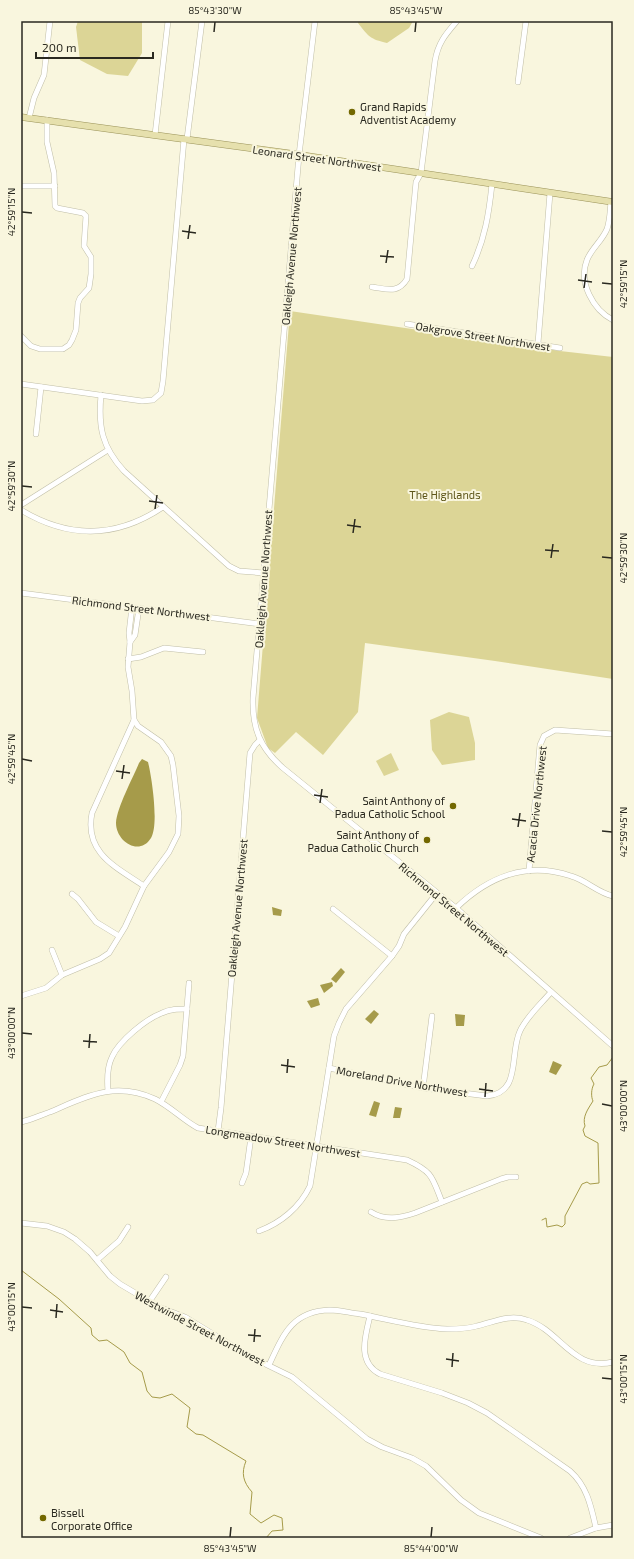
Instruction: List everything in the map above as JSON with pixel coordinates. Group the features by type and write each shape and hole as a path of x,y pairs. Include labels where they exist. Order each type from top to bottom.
{"main road":[{"name":"Leonard Street Northwest","path":"21,117 299,155 612,202"}],"street":[{"path":"29,118 34,98 44,75 50,21"},
{"path":"155,135 168,21"},
{"path":"21,384 149,401 153,400 161,392 186,139 202,21"},
{"name":"Oakleigh Avenue Northwest","path":"218,1131 250,753 255,744 260,740 254,723 253,712 299,155 315,21"},
{"path":"372,287 396,289 403,285 407,279 416,182 421,173 437,48 445,35 457,21"},
{"path":"518,82 526,21"},
{"path":"21,336 31,346 40,349 63,348 69,345 76,330 78,303 80,298 89,288 91,274 91,257 84,246 86,216 83,213 57,208 55,206 54,173 47,142 48,120"},
{"path":"472,266 479,251 487,226 492,184"},
{"path":"21,186 55,186"},
{"path":"538,344 550,193"},
{"path":"612,202 608,228 587,260 584,269 588,291 595,304 601,312 613,320"},
{"name":"Oakgrove Street Northwest","path":"407,324 560,348"},
{"path":"36,434 41,386"},
{"path":"101,395 100,421 102,434 108,450 124,471 229,566 239,571 264,573"},
{"path":"21,505 108,450"},
{"path":"21,510 40,521 60,527 72,530 102,531 134,523 152,515 163,507"},
{"name":"Richmond Street Northwest","path":"21,592 260,624"},
{"path":"21,996 46,988 62,975 100,959 109,953 132,913 144,886 178,834 179,816 171,756 161,742 138,726 134,720 128,659 132,607"},
{"path":"130,642 135,635 139,608"},
{"path":"128,659 142,657 164,648 203,652"},
{"path":"134,720 92,813 90,824 92,839 100,853 111,864 144,886"},
{"name":"Acacia Drive Northwest","path":"529,871 542,738 555,730 613,734"},
{"name":"Richmond Street Northwest","path":"260,740 266,752 283,768 456,908 613,1046"},
{"name":"Acacia Drive Northwest","path":"456,908 473,892 484,885 506,875 529,871 543,870 571,876 613,896"},
{"path":"259,1231 271,1226 297,1207 305,1196 312,1177 334,1036 346,1009 392,956 399,946 404,934 438,893"},
{"path":"72,894 78,899 96,922 119,936"},
{"path":"333,909 392,956"},
{"path":"52,950 62,975"},
{"path":"161,1102 181,1063 184,1048 189,983"},
{"name":"Moreland Drive Northwest","path":"329,1068 423,1088 487,1096 496,1095 507,1087 511,1078 520,1031 551,992"},
{"path":"108,1091 107,1076 110,1061 116,1049 125,1038 155,1016 174,1009 187,1009"},
{"path":"423,1088 432,1016"},
{"name":"Longmeadow Street Northwest","path":"21,1122 90,1096 108,1091 132,1092 161,1102 194,1126 204,1130 407,1160 426,1170 434,1181 442,1202"},
{"path":"242,1183 246,1173 252,1137"},
{"path":"371,1212 379,1217 397,1218 410,1215 501,1179 516,1177"},
{"name":"Westwinde Street Northwest","path":"21,1223 44,1225 64,1232 81,1243 115,1280 158,1308 185,1317 250,1356 292,1377 367,1439 382,1447 412,1458 426,1466 471,1509 492,1520 541,1538"},
{"path":"97,1260 119,1241 128,1227"},
{"path":"149,1302 166,1277"},
{"path":"269,1365 282,1337 295,1322 308,1314 318,1311 336,1310 447,1329 472,1327 499,1319 519,1318 538,1324 578,1358 588,1362 613,1362"},
{"path":"370,1316 364,1343 364,1352 372,1369 380,1374 441,1392 468,1403 487,1413 570,1471 579,1480 586,1491 596,1528"},
{"path":"570,1538 596,1528 613,1525"}],"green space":[{"path":"78,21 142,21 142,53 128,76 107,74 80,60 76,27"},
{"path":"358,21 413,21 409,28 387,43 370,37"},
{"name":"The Highlands","path":"290,311 560,351 613,357 613,679 365,643 358,712 323,755 296,732 275,753 268,748 257,718"},
{"path":"449,712 469,717 475,743 475,760 442,765 432,750 430,720"},
{"path":"391,753 399,770 384,776 376,761"}],"shaded area":[{"path":"142,759 148,762 150,769 155,812 151,838 146,844 135,846 124,841 117,830 116,823 122,801"},
{"path":"272,907 282,910 281,916 273,915"},
{"path":"341,968 345,972 336,983 331,979"},
{"path":"332,982 333,986 324,993 320,985"},
{"path":"318,998 320,1005 311,1008 307,1001"},
{"path":"374,1010 379,1014 371,1024 365,1019"},
{"path":"455,1014 465,1015 464,1026 456,1026"},
{"path":"553,1061 562,1065 556,1075 549,1072"},
{"path":"374,1101 380,1103 376,1117 369,1115"},
{"path":"395,1107 402,1108 400,1118 393,1118"}],"waterway":[{"path":"542,1220 546,1218 547,1227 557,1225 562,1227 565,1224 565,1216 582,1184 587,1182 590,1184 599,1183 598,1143 585,1136 583,1130 585,1126 584,1119 587,1110 593,1101 592,1088 594,1084 591,1078 599,1067 607,1065 613,1057"},
{"path":"21,1270 59,1299 91,1328 92,1335 99,1341 107,1340 124,1352 130,1363 142,1372 147,1391 152,1397 160,1398 172,1394 190,1408 187,1427 196,1434 203,1435 246,1461 243,1473 245,1481 252,1492 250,1514 261,1523 274,1515 282,1518 283,1530 272,1531 266,1538"}],"place":[{"name":"Grand Rapids Adventist Academy","path":"352,112"},
{"name":"Saint Anthony of Padua Catholic School","path":"453,806"},
{"name":"Saint Anthony of Padua Catholic Church","path":"427,840"},
{"name":"Bissell Corporate Office","path":"43,1518"}]}
